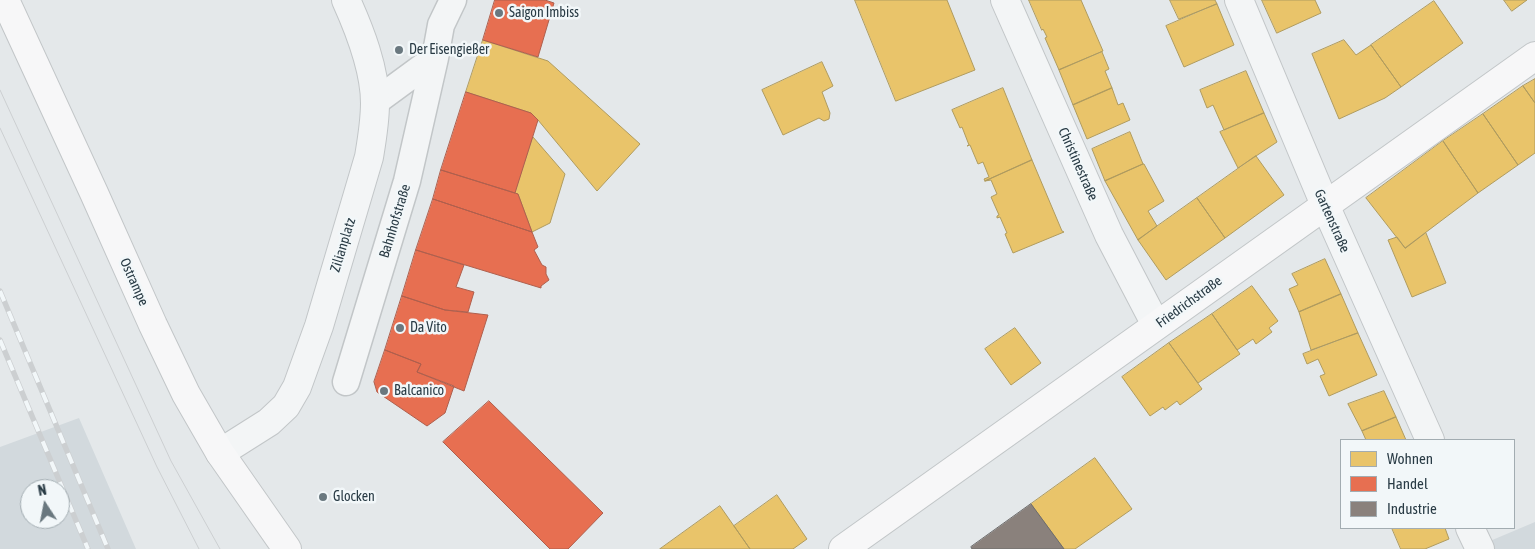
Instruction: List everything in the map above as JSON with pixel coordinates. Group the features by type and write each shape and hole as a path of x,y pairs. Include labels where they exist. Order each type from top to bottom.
{"main road":[{"name":"Ostrampe","path":"5,0 186,394 220,453 287,549"},
{"name":"Friedrichstraße","path":"842,549 1535,56"}],"street":[{"name":"Zilianplatz","path":"220,453 269,422 286,406 297,388 319,326 370,157 374,130 375,102 366,50 361,33 346,0"},
{"name":"Bahnhofstraße","path":"346,382 407,182 441,25 453,0"},
{"name":"Christinestraße","path":"1005,0 1109,235 1156,325"},
{"name":"Gartenstraße","path":"1239,0 1325,205 1430,439"},
{"path":"375,102 435,58"},
{"path":"1470,529 1480,549"}],"shaded area":[{"path":"79,418 136,549 0,549 0,447"},
{"path":"1535,522 1535,549 1471,549"}],"building: Wohnen":[{"path":"855,0 947,0 975,70 896,101"},
{"path":"1029,0 1081,0 1103,51 1059,70 1045,38 1047,37"},
{"path":"1170,0 1215,0 1217,4 1179,19"},
{"path":"1262,0 1315,0 1321,13 1277,33"},
{"path":"1504,0 1527,0 1512,11"},
{"path":"1434,1 1463,43 1401,87 1371,45"},
{"path":"1217,4 1234,45 1184,67 1166,26"},
{"path":"483,40 548,61 640,144 597,191 531,113 466,92"},
{"path":"1344,40 1356,55 1371,45 1401,87 1385,98 1339,119 1312,54"},
{"path":"1102,52 1109,69 1105,71 1112,88 1073,105 1059,70"},
{"path":"822,62 833,86 822,92 830,113 829,119 824,121 819,118 783,135 762,90"},
{"path":"1246,71 1264,113 1224,130 1213,105 1207,108 1200,90"},
{"path":"1535,79 1535,103 1523,86"},
{"path":"1523,86 1535,103 1535,153 1518,165 1483,114"},
{"path":"1003,88 1032,160 985,181 984,179 989,177 983,162 978,164 970,145 967,146 969,145 962,127 960,128 952,110"},
{"path":"1112,88 1118,105 1123,103 1130,120 1087,139 1073,105"},
{"path":"1264,113 1277,142 1238,168 1220,132"},
{"path":"1483,114 1518,165 1478,193 1443,141"},
{"path":"1130,132 1143,164 1105,181 1092,149"},
{"path":"533,137 565,174 550,223 532,232 518,194 515,193"},
{"path":"1443,141 1478,193 1405,248 1366,198"},
{"path":"1256,156 1284,195 1225,238 1197,198"},
{"path":"1032,160 1064,232 1013,253 1000,217 997,218 999,215 991,197 997,194 991,180 985,181"},
{"path":"1143,164 1164,201 1148,211 1157,226 1138,240 1105,181"},
{"path":"1197,198 1225,238 1166,280 1138,240"},
{"path":"1426,233 1446,283 1412,297 1388,240 1397,237 1405,248"},
{"path":"1325,259 1341,294 1299,312 1289,289 1298,285 1292,274"},
{"path":"1252,286 1278,321 1269,328 1272,332 1256,344 1253,339 1237,350 1212,314"},
{"path":"1341,294 1358,333 1311,350 1299,312"},
{"path":"1212,314 1240,354 1198,383 1169,343"},
{"path":"1015,328 1041,363 1011,385 985,349"},
{"path":"1358,333 1377,375 1329,396 1320,376 1325,374 1318,359 1307,364 1303,354"},
{"path":"1169,343 1202,389 1180,405 1177,401 1165,410 1163,407 1150,416 1122,377"},
{"path":"1384,391 1396,417 1362,431 1348,404"},
{"path":"1396,417 1406,439 1366,439 1362,431"},
{"path":"1095,458 1132,509 1075,549 1064,549 1031,504"},
{"path":"777,495 807,539 793,549 750,549 734,526"},
{"path":"720,506 750,549 660,549"},
{"path":"1392,529 1445,529 1449,539 1425,549 1401,549"}],"building: Handel":[{"path":"495,0 545,0 554,3 538,57 483,40"},
{"path":"466,92 531,113 538,120 515,193 441,170"},
{"path":"441,170 518,194 532,232 433,199"},
{"path":"433,199 532,232 538,247 534,250 542,265 546,267 546,274 549,280 541,288 416,250"},
{"path":"416,250 464,265 456,287 474,292 468,312 445,310 402,296"},
{"path":"402,296 445,310 488,315 464,391 417,372 421,364 385,350"},
{"path":"385,350 421,364 417,372 454,386 445,413 427,426 377,392 374,382"},
{"path":"489,401 603,513 568,549 550,549 443,442"}],"building: Industrie":[{"path":"1031,504 1064,549 972,549 971,547"}],"tram line":[{"path":"0,90 171,461 220,549"},
{"path":"0,128 157,467 199,549"}],"railway":[{"path":"0,291 108,549"},
{"path":"0,340 88,549"}],"place":[{"name":"Saigon Imbiss","path":"499,13"},
{"name":"Der Eisengießer","path":"399,50"},
{"name":"Da Vito","path":"400,328"},
{"name":"Balcanico","path":"384,391"},
{"name":"Glocken","path":"323,497"}]}
